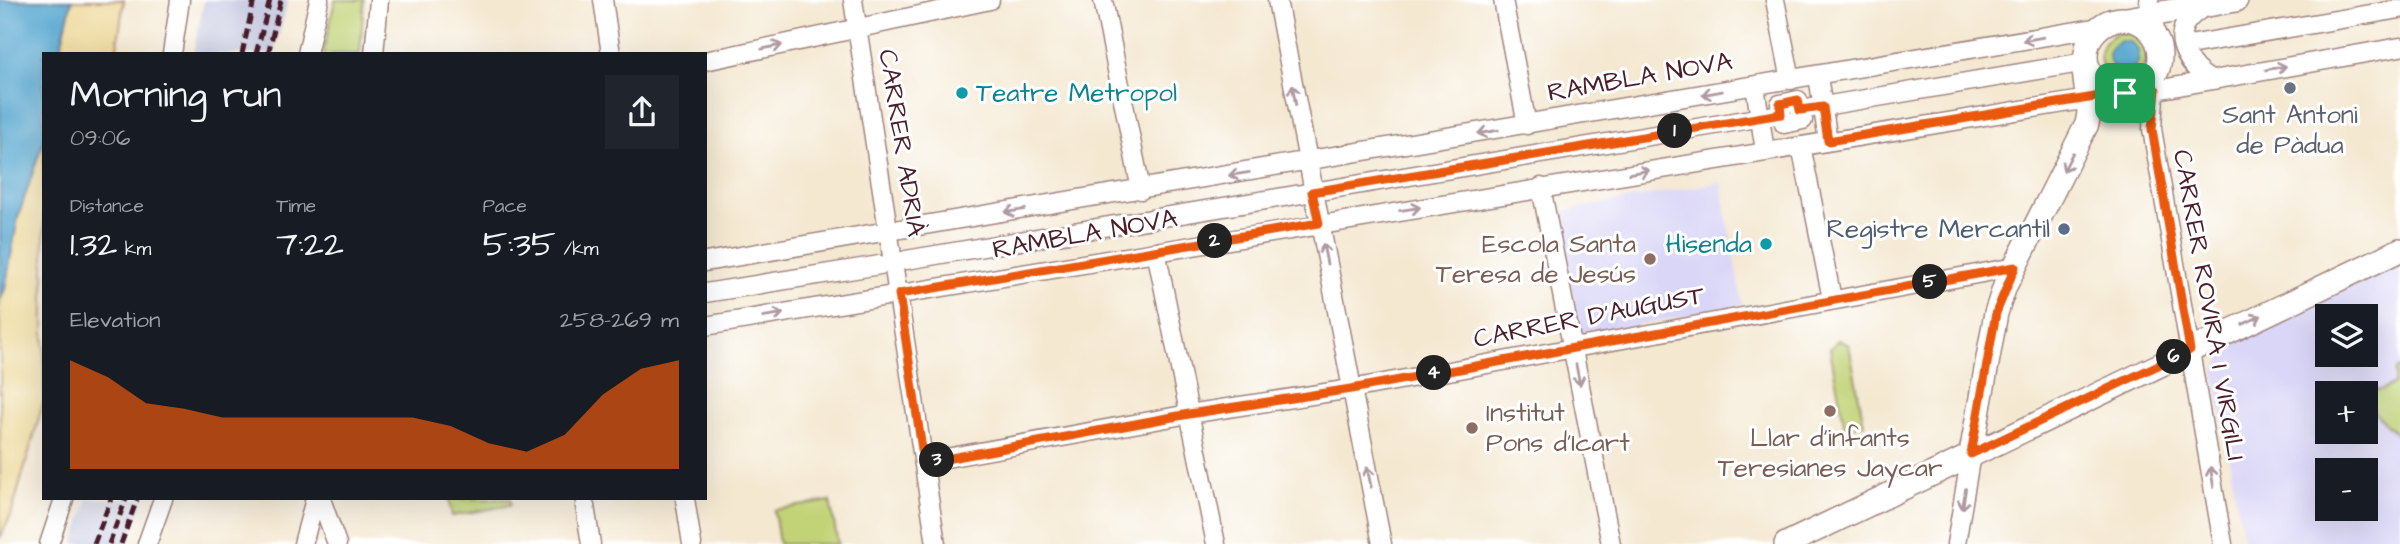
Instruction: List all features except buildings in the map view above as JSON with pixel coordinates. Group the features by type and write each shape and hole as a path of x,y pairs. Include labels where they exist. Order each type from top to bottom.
{"main road":[{"path":"2127,19 2150,4 2207,5 2236,0"},
{"path":"2117,19 2139,22 2157,40 2160,58 2143,87 2113,91 2094,78 2080,59 2100,27 2117,19"},
{"path":"1803,544 1938,479 1971,454 1996,313 2015,267 2087,124 2088,99 2083,62 2080,59"},
{"path":"1786,544 2400,250"}],"street":[{"path":"172,52 180,0"},
{"path":"307,52 319,0"},
{"path":"374,52 379,0"},
{"path":"603,0 611,52"},
{"name":"CARRER ADRIÀ","path":"853,0 936,544"},
{"path":"707,61 990,0"},
{"path":"1103,0 1141,190"},
{"path":"1277,0 1382,544"},
{"path":"1503,0 1527,125"},
{"path":"1775,0 1791,80"},
{"path":"2150,4 2157,40"},
{"path":"2207,5 2189,20 2182,38 2191,64 2209,79"},
{"path":"2183,46 2400,9"},
{"name":"RAMBLA NOVA","path":"707,262 1307,163 2100,27"},
{"name":"RAMBLA NOVA","path":"707,327 1319,223 2400,47"},
{"name":"RAMBLA NOVA","path":"906,260 1781,114 1780,104 1798,100 1800,110 1823,107 2080,59"},
{"path":"1818,76 1828,141"},
{"name":"RAMBLA NOVA","path":"1755,86 1765,151"},
{"name":"CARRER ROVIRA I VIRGILI","path":"2143,87 2223,544"},
{"path":"1801,146 1832,299"},
{"path":"1541,187 1611,544"},
{"path":"1156,251 1216,544"},
{"path":"707,293 880,265"},
{"name":"CARRER D'AUGUST","path":"924,463 1189,414 1351,389 1572,346 2015,267"},
{"path":"1956,544 1971,454"},
{"path":"50,544 64,500"},
{"path":"147,544 163,500"},
{"path":"303,544 315,500"},
{"path":"321,500 337,544"},
{"path":"685,500 692,544"},
{"path":"585,506 591,544"}],"shaded area":[{"path":"204,0 288,0 275,52 193,52"},
{"name":"Escola Santa Teresa de Jesús","path":"1721,182 1742,305 1580,336 1557,212"},
{"path":"2400,263 2400,544 2244,544 2214,372 2230,344"},
{"path":"88,500 144,500 128,544 74,544"}],"green space":[{"path":"335,0 364,0 360,52 323,52"},
{"path":"2123,33 2140,39 2146,56 2140,73 2123,79 2106,73 2100,56 2106,39"},
{"path":"1838,340 1849,345 1864,424 1845,428 1830,349"},
{"path":"2400,368 2400,437 2378,416 2378,391 2394,384 2396,370"},
{"path":"449,500 510,500 511,505 452,516"},
{"path":"830,501 838,544 779,544 774,510"}],"sand":[{"path":"72,0 124,0 116,52 59,52"},
{"path":"42,145 42,407 11,515 0,538 0,301 5,289 18,217"}],"water":[{"path":"0,0 72,0 59,52 42,52 42,145 18,217 5,289 0,301"},
{"path":"2124,41 2130,42 2138,50 2138,62 2130,70 2124,71 2118,70 2110,62 2109,56 2110,50 2118,42"}],"railway":[{"path":"242,52 254,0"},
{"path":"257,52 270,0"},
{"path":"268,52 281,0"},
{"path":"94,544 111,500"},
{"path":"109,544 126,500"},
{"path":"121,544 137,500"}],"place":[{"name":"Sant Antoni de Pàdua","path":"2290,88"},
{"name":"Teatre Metropol","path":"962,93"},
{"name":"Registre Mercantil","path":"2064,229"},
{"name":"Hisenda","path":"1766,244"},
{"name":"Escola Santa Teresa de Jesús","path":"1650,259"},
{"name":"Llar d'infants Teresianes Jaycar","path":"1830,411"},
{"name":"Institut Pons d'Icart","path":"1472,428"}],"route":[{"path":"2156,90 2152,129 2190,350 1971,454 1996,313 2015,267 1572,346 1351,389 1189,414 924,463 899,294 1319,223 1312,192 1781,114 1780,104 1798,100 1800,110 1823,107 1828,141 2125,93 2156,90"}]}
